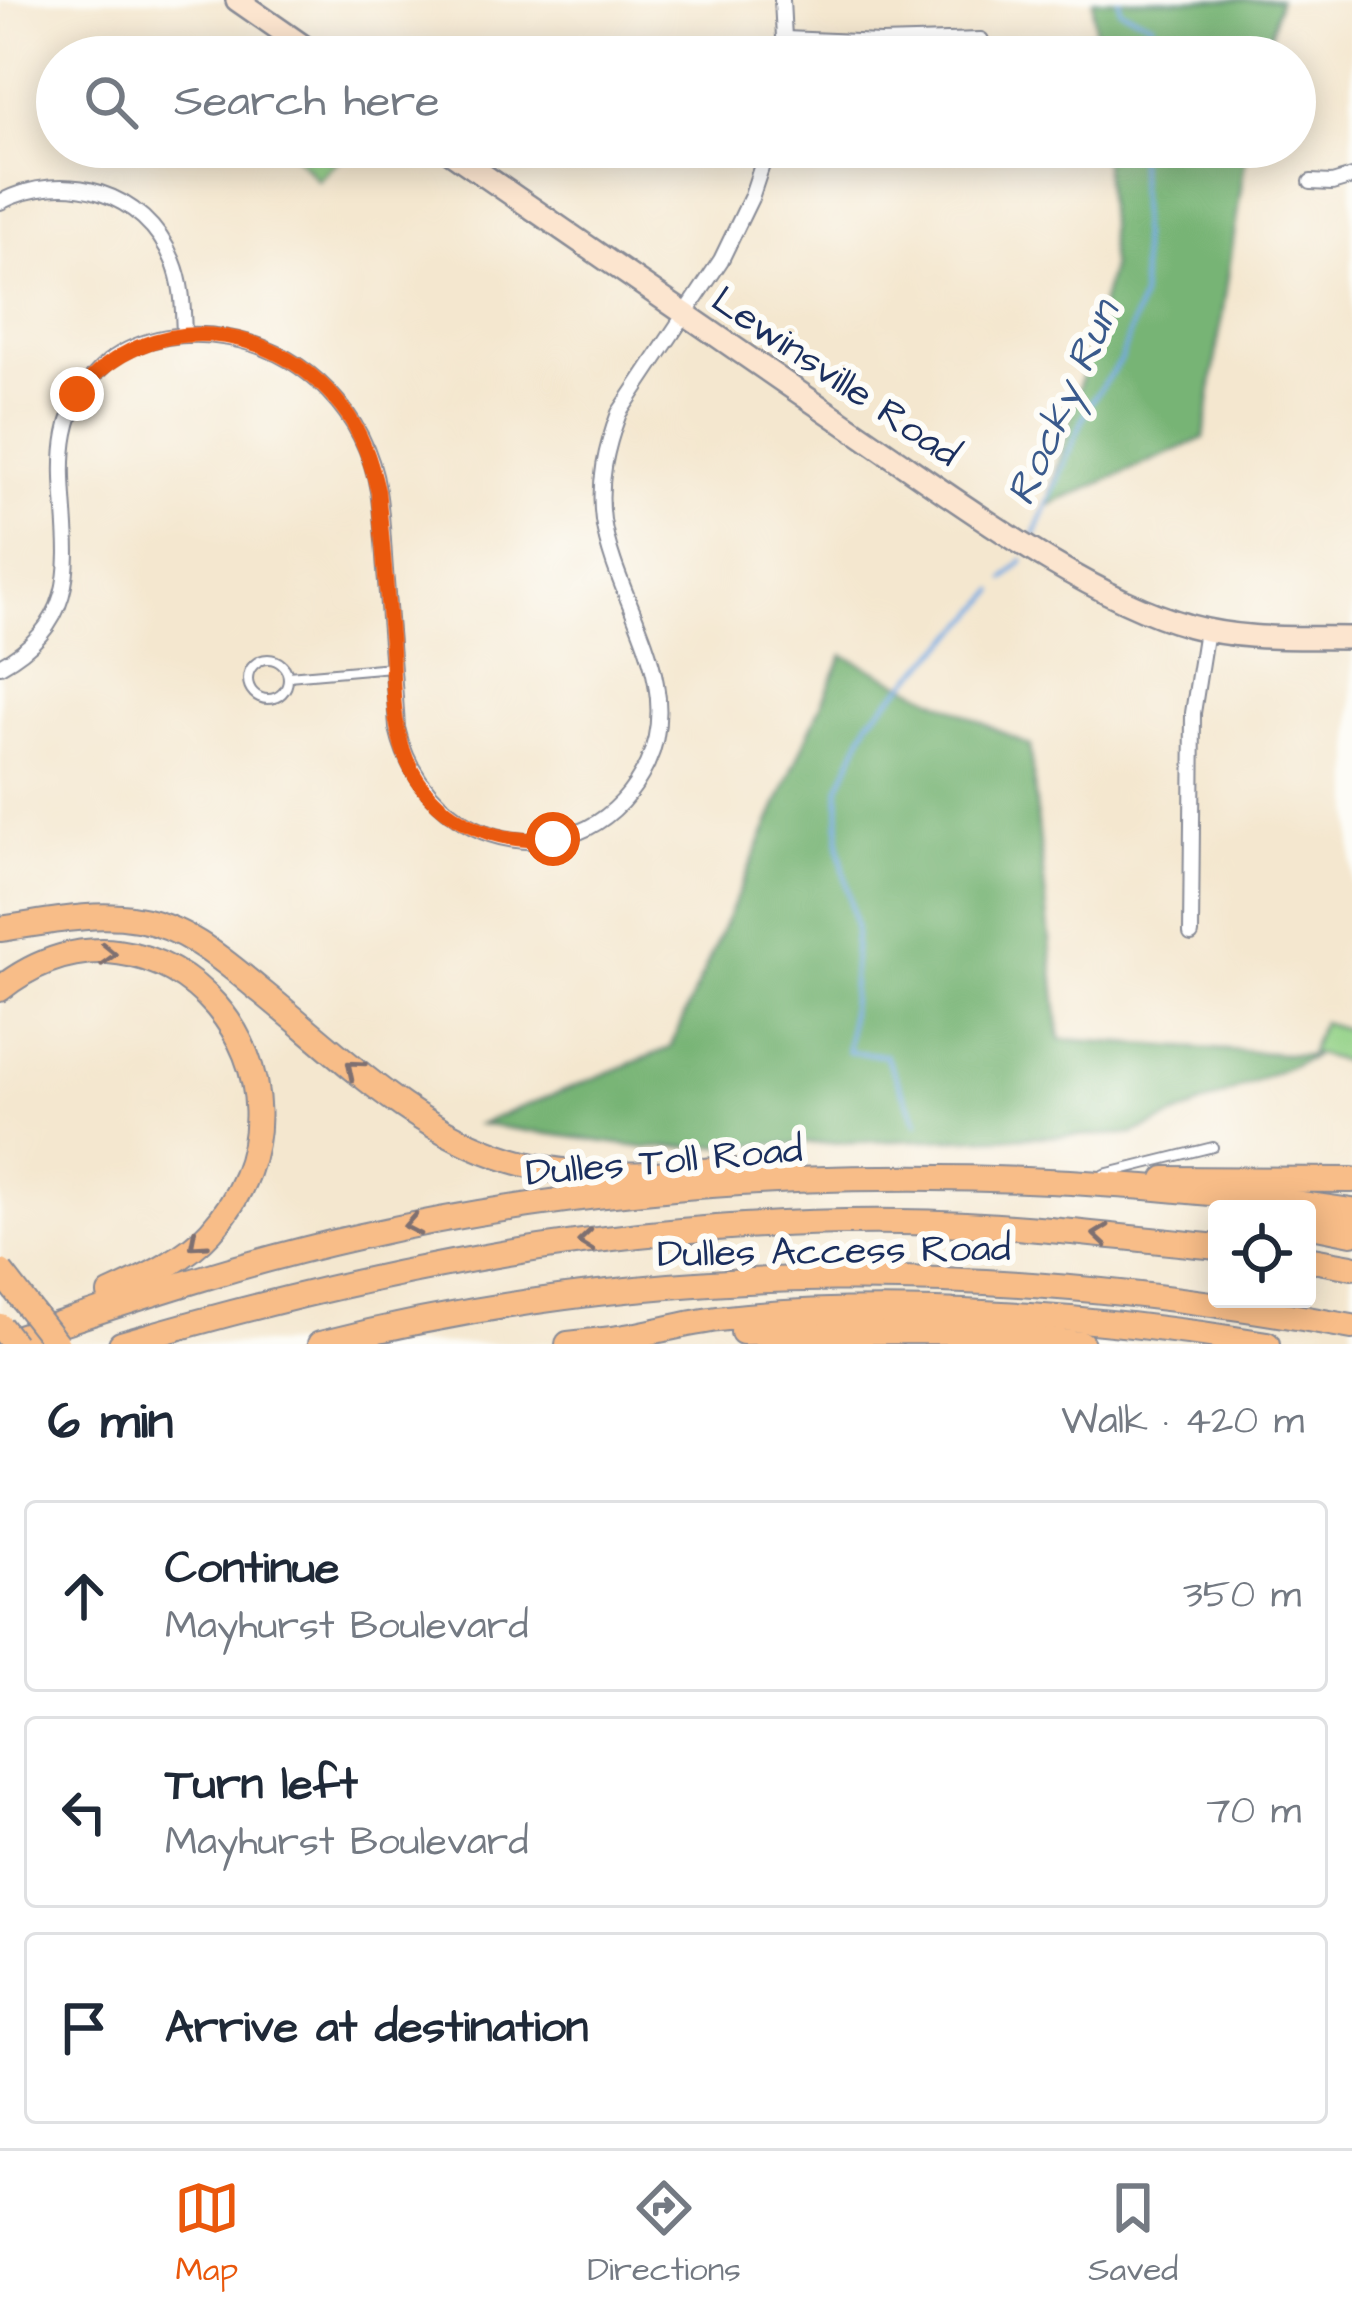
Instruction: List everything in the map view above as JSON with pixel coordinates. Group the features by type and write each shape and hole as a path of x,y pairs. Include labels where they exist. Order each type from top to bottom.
{"highway":[{"path":"0,929 97,916 138,919 191,938 228,963 394,1101 508,1159 580,1174 778,1166 904,1178"},
{"path":"0,944 54,921"},
{"path":"0,989 39,964 75,955 112,953 147,959 181,974 220,1008 244,1046 260,1113 253,1158 236,1195 210,1232 148,1276 102,1298 61,1333 0,1270"},
{"path":"1067,1183 1216,1176 1352,1180"},
{"name":"Dulles Toll Road","path":"0,1343 61,1333 290,1253 439,1220 659,1191 904,1178 1067,1183 1352,1210"},
{"path":"1067,1183 1208,1206"},
{"name":"Dulles Access Road","path":"121,1344 384,1274 510,1250 671,1232 804,1224 951,1223 1208,1246"},
{"path":"1316,1226 1352,1233"},
{"path":"1316,1261 1352,1267"},
{"name":"Dulles Access Road","path":"320,1344 444,1316 578,1295 819,1277 1044,1283 1352,1327"},
{"path":"568,1344 731,1318 906,1313 1075,1321 1267,1344"},
{"path":"0,1326 14,1344"},
{"path":"619,1338 885,1330 971,1332 1071,1343"},
{"path":"774,1344 885,1330"}],"main road":[{"path":"237,0 289,36"},
{"name":"Lewinsville Road","path":"472,168 1054,562 1148,612 1206,630 1268,640 1352,638"}],"street":[{"path":"782,0 785,36"},
{"path":"0,665 39,633 59,597 66,557 55,495 54,455 58,434 77,394 123,352 162,338 242,340 286,358 326,388 364,442 378,492 397,728 410,767 434,801 467,825 508,839 553,839 591,825 624,798 648,763 659,698 649,654 608,544 603,517 604,465 619,413 738,230 760,168"},
{"path":"1311,182 1352,177"},
{"path":"0,202 33,188 74,186 113,197 131,208 161,237 172,256 183,295 184,335"},
{"path":"1191,934 1193,713 1206,630"}],"lane":[{"path":"265,658 280,662 288,676 285,691 271,699 256,695 248,682 252,666 265,658"},
{"path":"288,676 393,667"},
{"path":"1067,1183 1214,1147"}],"green space":[{"path":"1093,0 1279,0 1270,36 1096,36"},
{"path":"307,168 330,168 318,180"},
{"path":"1104,168 1244,168 1204,438 1047,506 1111,268"},
{"path":"843,655 1030,746 1060,1039 1315,1056 1133,1134 647,1148 479,1124 670,1048"},
{"path":"1322,1022 1352,1031 1352,1064 1310,1052"}],"waterway":[{"name":"Rocky Run","path":"1119,0 1120,10 1152,23 1149,36"},
{"name":"Rocky Run","path":"1034,536 1089,405 1121,359 1142,296 1139,168"},
{"name":"Rocky Run","path":"1005,579 1023,560"},
{"name":"Rocky Run","path":"918,1123 885,1055 848,1052 856,928 839,848 839,788 869,720 995,591"}],"route":[{"path":"77,394 123,352 162,338 194,334 265,348 326,388 352,420 373,467 397,728 410,767 434,801 467,825 508,839 553,839"}]}
